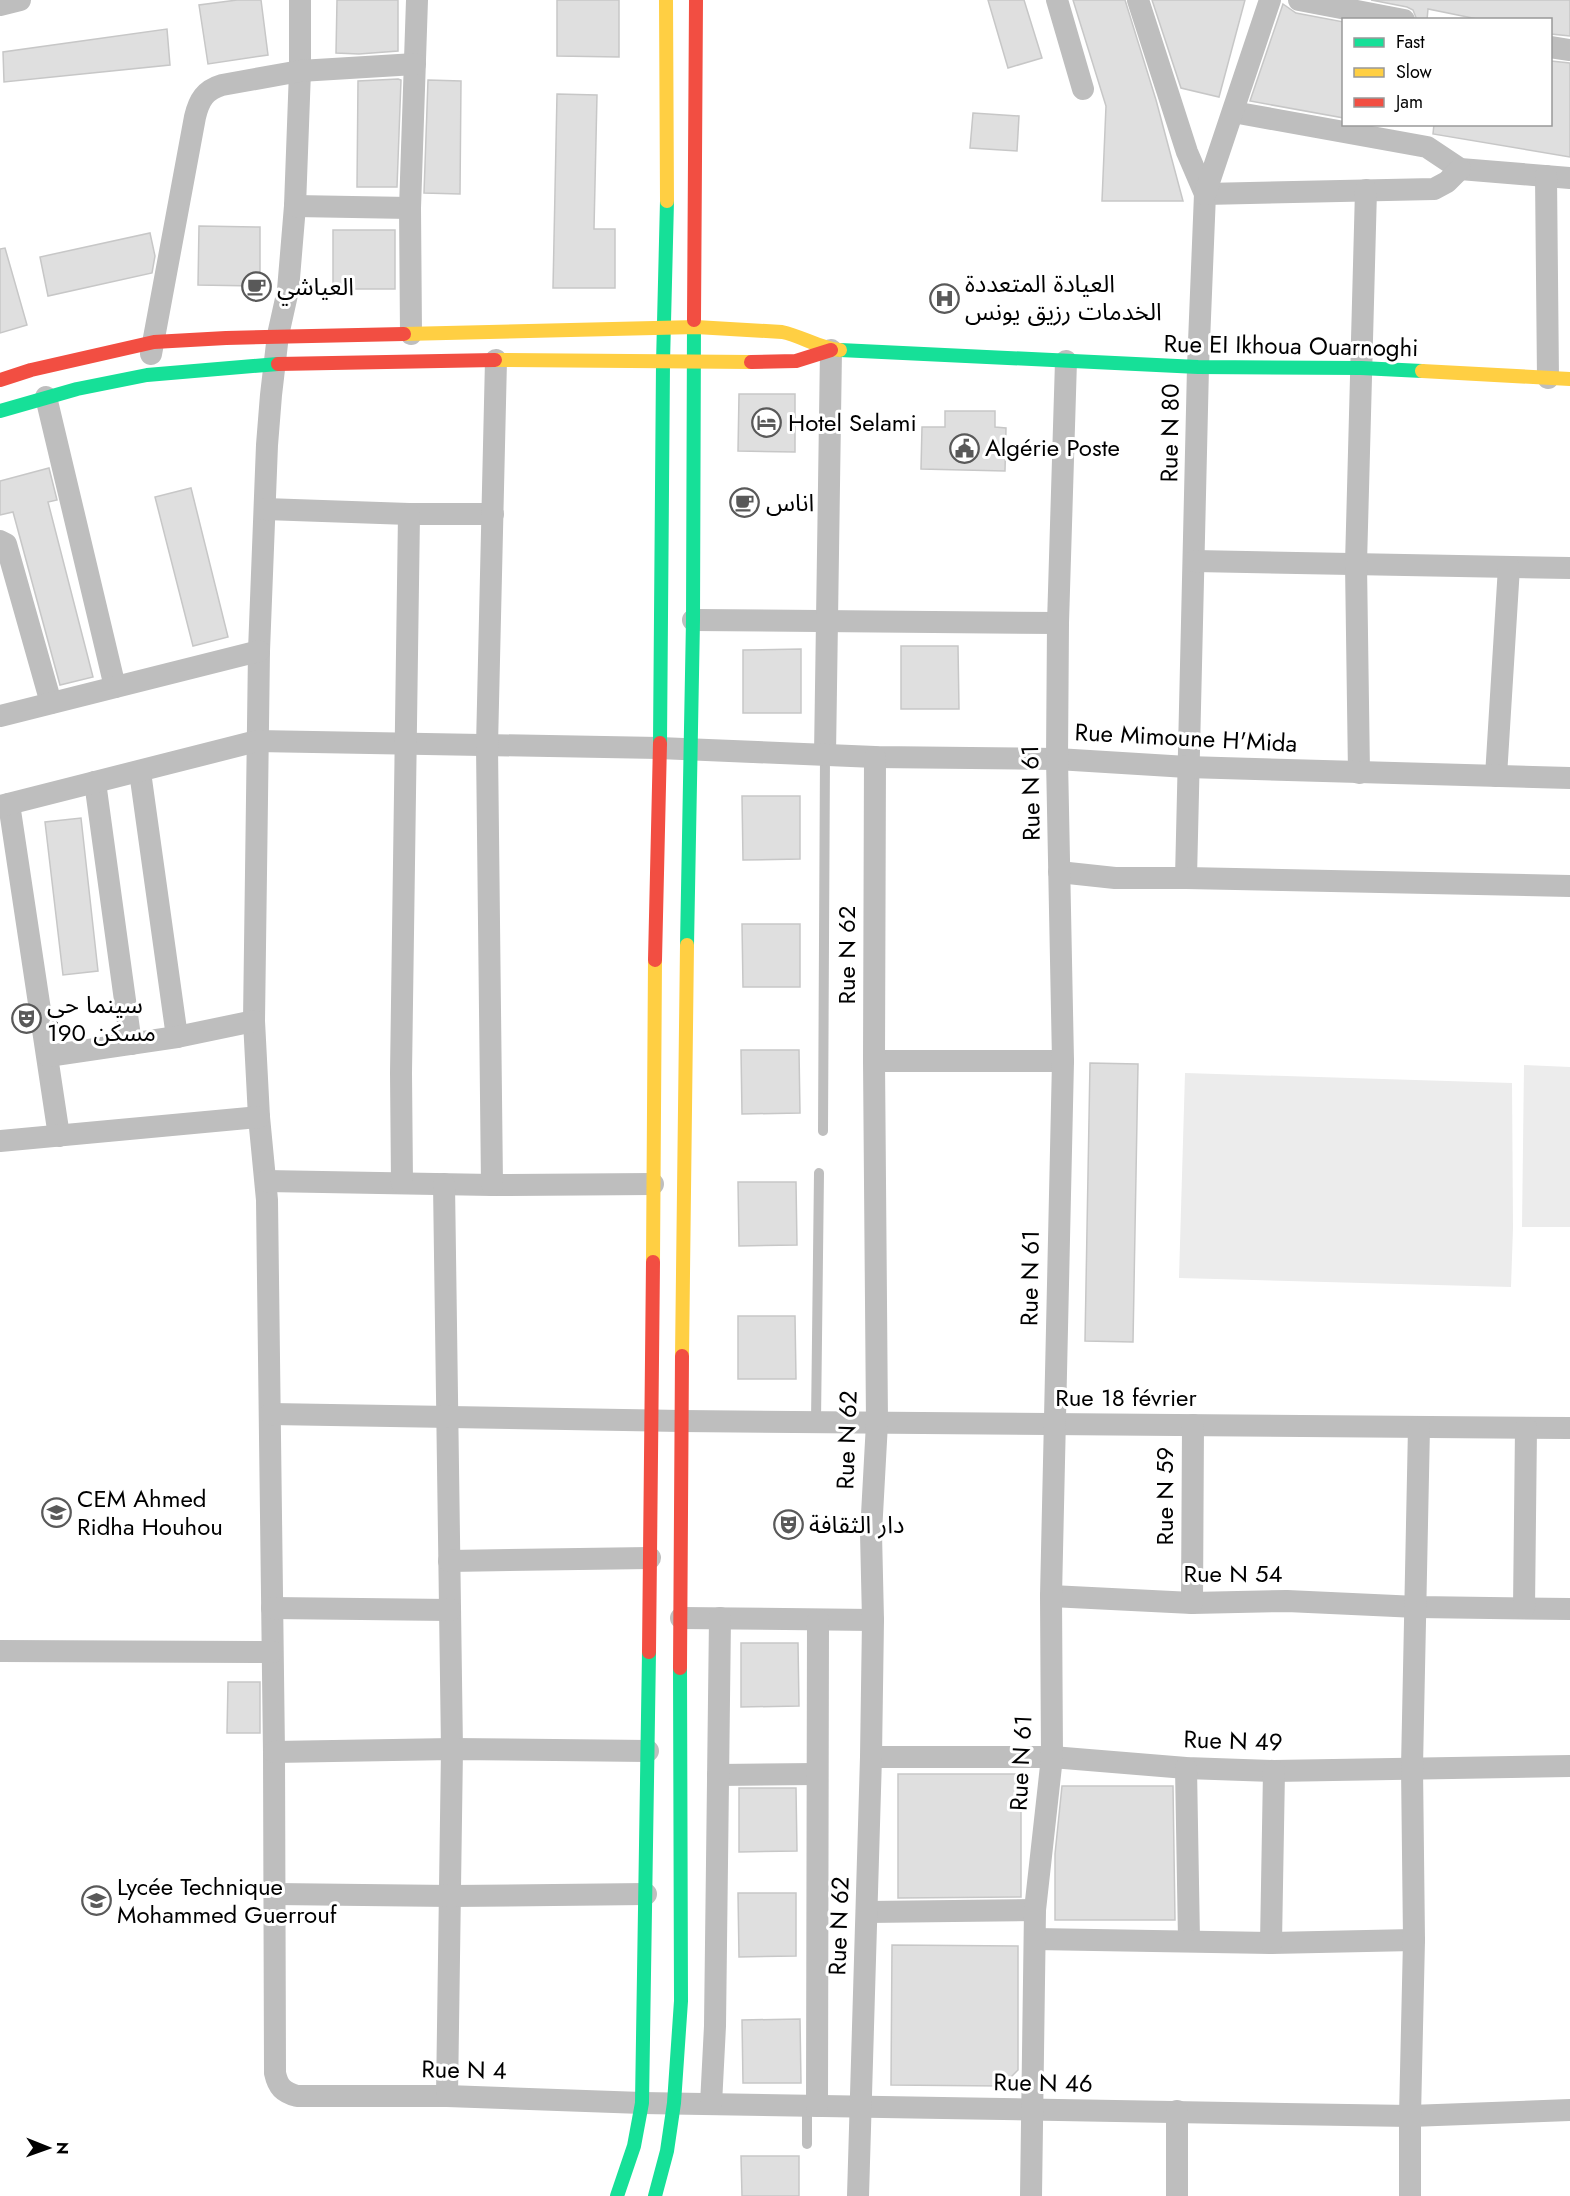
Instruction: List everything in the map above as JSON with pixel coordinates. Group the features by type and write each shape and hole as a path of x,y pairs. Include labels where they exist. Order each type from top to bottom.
{"main road":[{"path":"617,2196 634,2146 642,2103 652,1421 654,992 662,625 663,363 668,124 666,0"},
{"path":"655,2196 667,2151 674,2103 681,2001 681,1422 688,828 693,620 696,0"},
{"path":"668,124 695,124"},
{"path":"0,380 154,342 278,335 696,327 782,332 796,335 831,350"},
{"path":"0,411 77,389 147,375 274,364 496,360 663,363 781,362 796,361 831,350"},
{"name":"Rue EI Ikhoua Ouarnoghi","path":"831,350 1198,367 1361,368 1559,379"}],"street":[{"path":"0,4 20,0"},
{"path":"300,0 295,206 288,290 274,364 267,445 257,741 254,1021 259,1117 266,1180 271,1414 274,1894 451,1896 646,1894"},
{"path":"411,334 410,208 417,0"},
{"path":"1057,0 1083,89"},
{"name":"Rue N 80","path":"1138,0 1187,152 1205,194 1198,367 1186,878"},
{"path":"1270,0 1205,194 1434,189 1448,182 1460,169"},
{"path":"1299,0 1394,18"},
{"path":"1552,47 1570,51"},
{"path":"147,375 198,104 203,95 212,88 300,71 415,64"},
{"path":"1233,112 1427,147 1460,169 1570,178"},
{"path":"1546,176 1559,379"},
{"path":"1359,772 1356,564 1366,190"},
{"path":"295,206 410,208"},
{"path":"825,754 831,350"},
{"path":"492,1185 487,746 496,360"},
{"name":"Rue N 61","path":"1031,2196 1035,1910 1052,1757 1051,1596 1063,1061 1057,759 1058,623 1066,361"},
{"path":"46,398 115,687"},
{"path":"265,509 409,514 493,514"},
{"path":"402,1184 401,1073 409,514"},
{"path":"0,541 6,544 51,703"},
{"path":"1195,561 1570,568"},
{"path":"1496,776 1509,567"},
{"path":"693,620 1058,623"},
{"path":"0,717 259,651"},
{"name":"Rue Mimoune H'Mida","path":"5,805 257,741 659,748 875,757 1057,759 1187,767 1570,778"},
{"name":"Rue N 62","path":"858,2196 871,1757 873,1620 871,1533 877,1423 874,1060 875,757"},
{"path":"140,772 177,1036"},
{"path":"95,782 131,1044"},
{"path":"5,805 48,1056 59,1136"},
{"path":"1059,873 1115,878 1570,886"},
{"path":"48,1056 131,1044 254,1021"},
{"path":"874,1060 1063,1061"},
{"path":"0,1141 259,1117"},
{"path":"266,1180 492,1185 653,1184"},
{"path":"444,1184 452,1749 447,2096"},
{"name":"Rue 18 février","path":"271,1414 681,1422 1570,1428"},
{"name":"Rue N 59","path":"1192,1603 1193,1425"},
{"path":"1410,2196 1414,1940 1412,1767 1419,1427"},
{"path":"1524,1608 1526,1428"},
{"path":"449,1561 650,1558"},
{"name":"Rue N 54","path":"1051,1596 1192,1603 1287,1600 1417,1607 1570,1609"},
{"path":"272,1608 450,1610"},
{"path":"681,1618 873,1620"},
{"path":"711,2104 715,2026 720,1618"},
{"path":"812,2106 818,1620"},
{"path":"0,1651 273,1652"},
{"path":"274,1752 452,1749 648,1751"},
{"name":"Rue N 49","path":"871,1757 1052,1757 1186,1768 1274,1771 1570,1766"},
{"path":"1186,1768 1189,1940"},
{"path":"1270,1943 1274,1771"},
{"path":"718,1775 816,1774"},
{"name":"Rue N 4","path":"274,1894 275,2073 278,2085 285,2092 297,2096 447,2096 674,2103"},
{"path":"867,1912 1035,1910"},
{"path":"1035,1939 1270,1943 1414,1940"},
{"name":"Rue N 46","path":"674,2103 1410,2116 1570,2110"},
{"path":"1177,2111 1177,2196"}],"lane":[{"path":"823,1131 825,754"},
{"path":"816,1422 819,1173"},
{"path":"807,2144 812,2106"}],"shaded area":[{"path":"1524,1065 1570,1067 1570,1227 1522,1227"},
{"path":"1185,1073 1512,1083 1511,1287 1179,1278"}],"building":[{"path":"237,0 261,0 268,55 208,64 199,5"},
{"path":"337,0 398,0 398,51 336,53"},
{"path":"557,0 619,0 619,57 557,56"},
{"path":"988,0 1024,0 1042,58 1008,68"},
{"path":"1073,0 1125,0 1156,100 1183,201 1102,201 1106,106"},
{"path":"1152,0 1245,0 1219,97 1181,88"},
{"path":"1371,0 1570,0 1570,36 1552,34 1552,18 1472,18 1428,9 1427,18 1416,18 1413,10"},
{"path":"1283,4 1296,13 1342,22 1342,118 1250,101"},
{"path":"167,29 170,65 4,82 3,52"},
{"path":"1552,61 1570,63 1570,157 1433,134 1434,126 1552,126"},
{"path":"401,80 397,187 357,187 358,81"},
{"path":"428,80 461,81 460,194 424,193"},
{"path":"557,94 597,95 594,229 615,229 615,288 553,288"},
{"path":"973,113 1019,116 1017,151 970,148"},
{"path":"199,226 260,227 260,286 198,285"},
{"path":"333,230 395,230 395,289 333,289"},
{"path":"150,233 155,256 152,273 48,296 40,257"},
{"path":"5,248 27,325 0,333 0,249"},
{"name":"Hotel Selami","path":"739,394 795,394 795,452 738,451"},
{"name":"Algérie Poste","path":"945,411 995,411 995,427 1006,428 1005,471 921,469 922,427 945,427"},
{"path":"49,468 57,500 48,502 93,677 60,685 13,512 0,515 0,481"},
{"path":"191,488 228,637 193,646 155,497"},
{"path":"901,646 958,646 959,709 901,709"},
{"path":"801,649 801,713 743,713 743,650"},
{"path":"742,796 800,796 800,859 743,860"},
{"path":"81,818 98,971 63,975 45,822"},
{"path":"742,924 800,924 800,987 743,987"},
{"path":"741,1050 799,1050 800,1113 742,1114"},
{"path":"1090,1063 1138,1064 1133,1342 1085,1341"},
{"path":"738,1182 796,1182 797,1245 739,1246"},
{"path":"738,1316 795,1316 796,1379 738,1379"},
{"path":"741,1643 798,1643 799,1706 741,1707"},
{"path":"228,1682 260,1682 260,1733 227,1733"},
{"path":"898,1774 1021,1774 1021,1897 898,1898"},
{"path":"1062,1786 1173,1786 1175,1920 1055,1920 1055,1854"},
{"path":"739,1788 796,1788 797,1851 739,1852"},
{"path":"738,1893 796,1893 796,1956 739,1957"},
{"path":"892,1945 1018,1946 1018,2070 1002,2086 891,2085"},
{"path":"800,2019 801,2083 743,2083 742,2020"},
{"path":"741,2156 799,2156 799,2196 742,2196"}],"traffic: fast":[{"path":"660,743 663,363 667,201"},
{"path":"687,945 693,620 694,320"},
{"path":"840,350 1198,367 1361,368 1422,371"},
{"path":"0,411 77,389 147,375 278,364"},
{"path":"617,2196 634,2146 642,2103 649,1652"},
{"path":"655,2196 667,2151 674,2103 681,2001 680,1668"}],"traffic: slow":[{"path":"666,0 667,201"},
{"path":"404,334 696,327 782,332 840,350"},
{"path":"495,360 751,362"},
{"path":"1422,371 1570,379"},
{"path":"682,1356 687,945"},
{"path":"653,1262 655,960"}],"traffic: jam":[{"path":"694,320 696,0"},
{"path":"0,380 31,370 154,342 404,334"},
{"path":"751,362 796,361 831,350"},
{"path":"278,364 495,360"},
{"path":"655,960 660,743"},
{"path":"649,1652 653,1262"},
{"path":"680,1668 682,1356"}],"place":[{"name":"العياشي","path":"256,287"},
{"name":"العيادة المتعددة الخدمات رزيق يونس","path":"944,298"},
{"name":"Hotel Selami","path":"767,423"},
{"name":"Algérie Poste","path":"964,448"},
{"name":"اناس","path":"745,503"},
{"name":"سينما حي 190 مسكن","path":"26,1019"},
{"name":"CEM Ahmed Ridha Houhou","path":"56,1513"},
{"name":"دار الثقافة","path":"788,1525"},
{"name":"Lycée Technique Mohammed Guerrouf","path":"96,1901"}]}
